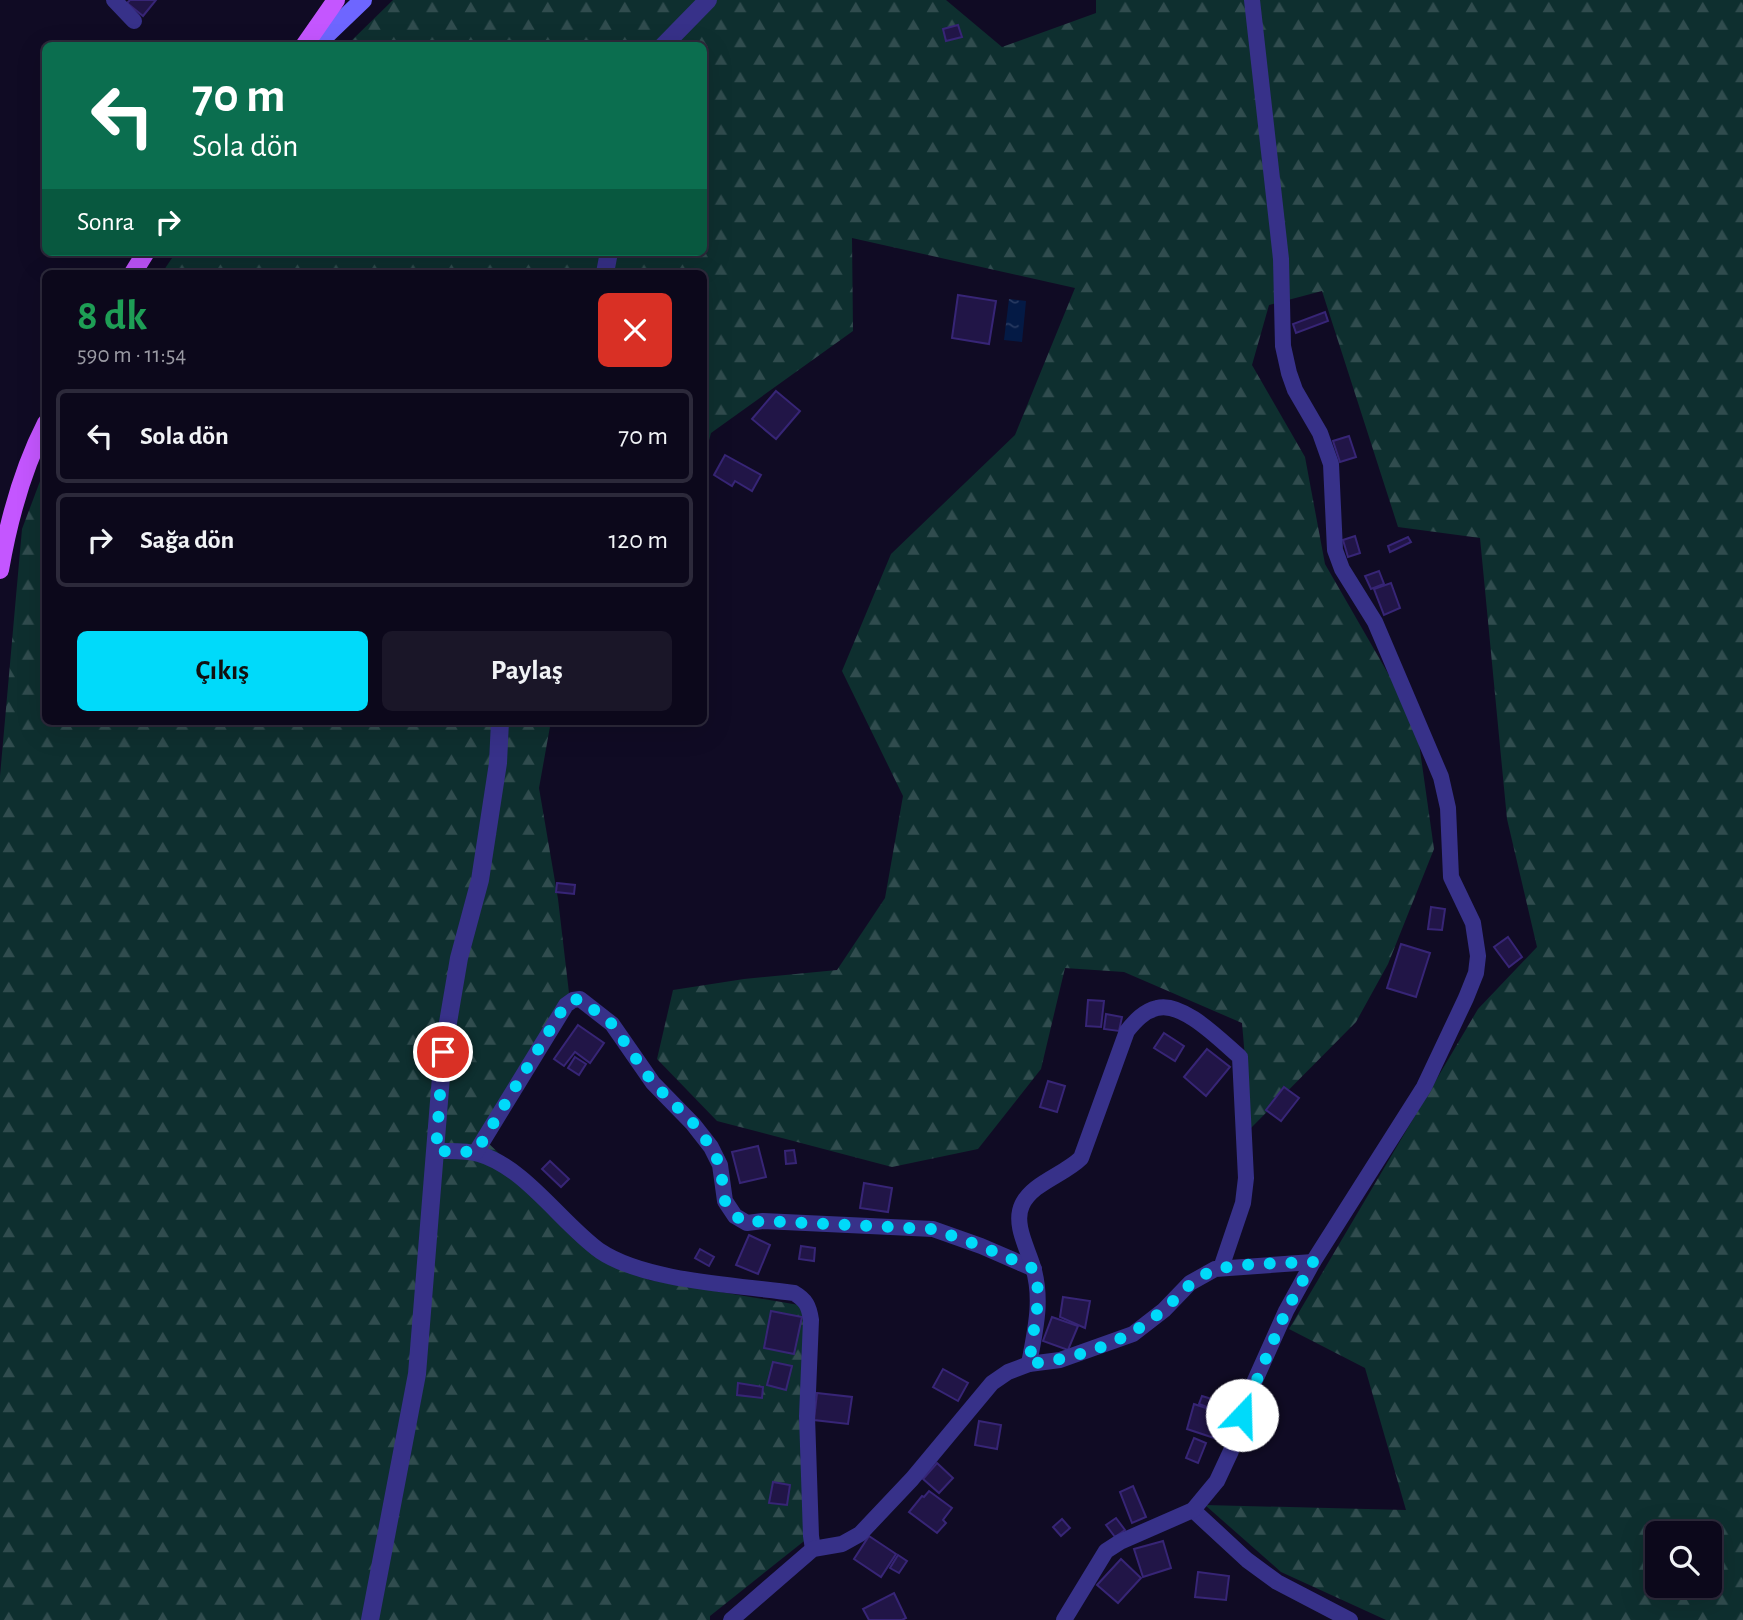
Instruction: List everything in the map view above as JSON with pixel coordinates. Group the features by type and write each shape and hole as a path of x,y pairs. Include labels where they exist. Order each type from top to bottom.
{"main road":[{"path":"307,42 336,0"},
{"path":"319,42 363,0"},
{"path":"0,570 8,524 25,468 42,432"}],"street":[{"path":"114,0 134,21"},
{"path":"667,42 708,0"},
{"path":"1064,1620 1106,1551 1120,1542 1194,1510 1217,1480 1231,1451 1248,1396 1286,1311 1313,1262 1424,1087 1466,998 1476,973 1478,956 1473,923 1451,877 1448,808 1441,777 1375,622 1342,569 1335,550 1331,464 1320,433 1289,373 1283,346 1282,259 1252,0"},
{"path":"370,1620 417,1374 443,1052 458,958 480,880 498,763 500,725"},
{"path":"476,1152 565,1005 580,999 612,1024 653,1083 694,1124 711,1147 720,1165 725,1201 735,1216 747,1223 763,1221 933,1229 1034,1269"},
{"path":"1029,1364 1039,1295 1034,1269 1020,1229 1021,1206 1032,1192 1081,1158 1127,1031 1140,1016 1158,1007 1174,1009 1195,1019 1240,1057 1247,1178 1237,1222 1221,1268"},
{"path":"436,1151 476,1152 487,1156 517,1175 600,1251 618,1259 669,1276 794,1293 809,1306 811,1320 807,1416 813,1549"},
{"path":"731,1620 813,1549 842,1544 860,1534 912,1479 992,1383 1008,1372 1029,1364 1060,1360 1133,1334 1164,1310 1190,1283 1221,1268 1313,1262"},
{"path":"1194,1510 1247,1560 1278,1582 1350,1620"}],"green space":[{"path":"393,0 946,0 1002,47 1096,13 1096,0 1743,0 1743,1620 1386,1620 1281,1572 1205,1505 1406,1510 1365,1368 1289,1329 1478,1009 1537,947 1507,819 1480,538 1398,527 1322,291 1269,305 1252,365 1305,457 1325,564 1416,722 1434,849 1388,964 1356,1022 1251,1128 1242,1023 1124,972 1065,968 1041,1069 978,1149 892,1167 717,1121 657,1059 673,990 744,979 837,970 885,898 903,796 842,671 891,554 1015,435 1075,288 852,238 853,331 711,433 707,448 707,270 164,270 173,256 707,256 707,42 350,42"},
{"path":"42,476 42,725 550,725 539,788 558,899 569,993 486,1141 570,1221 649,1280 811,1307 813,1534 710,1616 710,1620 0,1620 0,776 22,529"}],"water":[{"path":"1009,299 1026,301 1022,342 1004,340"}],"building":[{"path":"130,0 156,0 143,16 127,3"},
{"path":"958,25 962,37 946,41 943,29"},
{"path":"958,295 996,301 989,344 952,338"},
{"path":"1325,312 1328,321 1296,333 1293,324"},
{"path":"776,391 800,411 776,439 752,419"},
{"path":"1349,436 1356,457 1340,462 1333,441"},
{"path":"725,455 761,475 752,491 735,481 732,486 714,475"},
{"path":"1355,536 1360,553 1348,557 1343,540"},
{"path":"1408,537 1411,542 1390,552 1388,546"},
{"path":"1379,571 1384,584 1371,589 1365,576"},
{"path":"1391,583 1400,608 1384,615 1374,589"},
{"path":"557,883 575,885 574,894 556,892"},
{"path":"1431,907 1445,909 1442,930 1428,929"},
{"path":"1508,937 1522,957 1509,967 1494,947"},
{"path":"1401,944 1430,953 1416,997 1387,988"},
{"path":"1088,1000 1104,1001 1101,1027 1086,1026"},
{"path":"1106,1014 1122,1017 1119,1031 1104,1029"},
{"path":"578,1025 604,1043 590,1063 575,1052 564,1066 554,1059"},
{"path":"1164,1033 1184,1046 1175,1061 1154,1048"},
{"path":"1207,1049 1230,1067 1206,1096 1184,1077"},
{"path":"575,1057 586,1064 579,1075 568,1068"},
{"path":"1048,1081 1065,1086 1057,1112 1040,1107"},
{"path":"1284,1087 1299,1098 1281,1121 1266,1110"},
{"path":"758,1146 766,1177 740,1183 732,1152"},
{"path":"794,1150 796,1163 786,1164 785,1151"},
{"path":"550,1161 569,1179 561,1187 542,1169"},
{"path":"864,1183 892,1188 888,1212 860,1208"},
{"path":"749,1235 770,1245 758,1274 736,1265"},
{"path":"801,1246 815,1248 814,1261 799,1259"},
{"path":"700,1249 714,1257 709,1266 695,1258"},
{"path":"1063,1297 1090,1301 1085,1328 1060,1317"},
{"path":"771,1311 802,1317 794,1354 764,1348"},
{"path":"1052,1317 1078,1326 1068,1350 1043,1341"},
{"path":"773,1362 792,1366 786,1390 767,1385"},
{"path":"943,1369 968,1383 958,1401 933,1387"},
{"path":"738,1383 763,1387 762,1398 737,1395"},
{"path":"817,1393 852,1397 848,1424 814,1420"},
{"path":"1202,1396 1218,1401 1215,1410 1199,1404"},
{"path":"1194,1404 1224,1414 1217,1439 1187,1429"},
{"path":"979,1421 1001,1425 997,1449 975,1445"},
{"path":"1194,1438 1206,1443 1198,1463 1186,1458"},
{"path":"937,1463 953,1478 939,1493 923,1479"},
{"path":"773,1482 790,1485 787,1505 769,1503"},
{"path":"1133,1486 1146,1517 1132,1523 1120,1492"},
{"path":"929,1491 952,1508 943,1520 946,1523 937,1533 909,1512"},
{"path":"1116,1518 1125,1530 1115,1537 1106,1525"},
{"path":"1062,1519 1070,1528 1061,1536 1053,1527"},
{"path":"869,1536 896,1554 881,1577 854,1559"},
{"path":"1163,1541 1171,1568 1143,1577 1134,1549"},
{"path":"898,1555 907,1561 899,1573 890,1568"},
{"path":"1121,1559 1141,1578 1118,1603 1097,1585"},
{"path":"1198,1572 1229,1576 1226,1600 1195,1597"},
{"path":"894,1593 906,1618 869,1620 863,1609"}],"route":[{"path":"443,1052 436,1151 476,1152 565,1005 580,999 612,1024 653,1083 694,1124 711,1147 720,1165 725,1201 735,1216 747,1223 763,1221 933,1229 1034,1269 1039,1295 1029,1364 1060,1360 1133,1334 1164,1310 1190,1283 1215,1269 1313,1262 1286,1311 1242,1415"}]}
